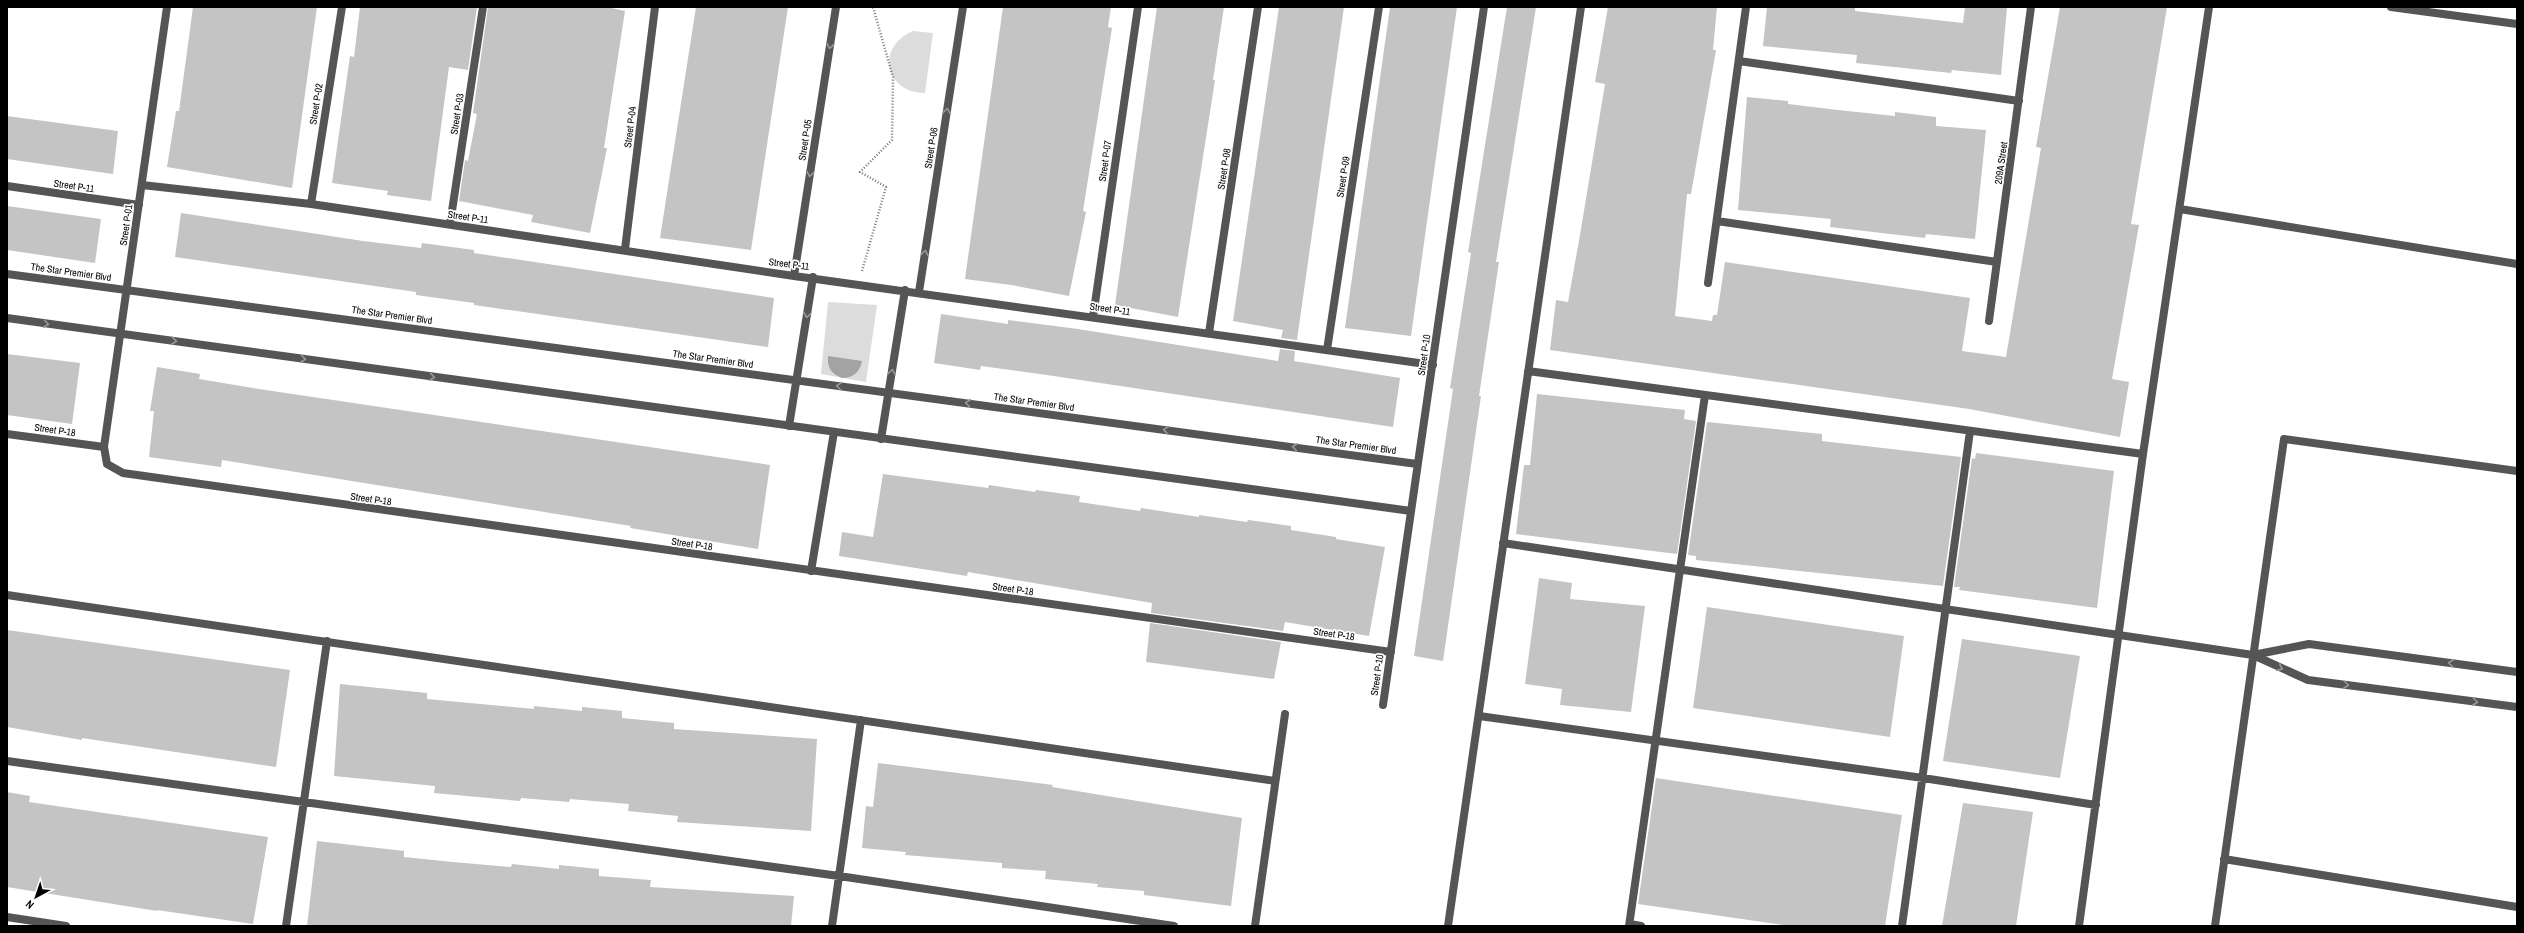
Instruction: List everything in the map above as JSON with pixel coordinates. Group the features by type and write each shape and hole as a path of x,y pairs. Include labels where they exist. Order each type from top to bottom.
{"street":[{"name":"Street P-01","path":"104,447 167,7"},
{"name":"Street P-02","path":"311,204 342,7"},
{"name":"Street P-03","path":"450,224 483,7"},
{"name":"Street P-04","path":"625,249 655,7"},
{"name":"Street P-05","path":"794,276 836,7"},
{"name":"Street P-06","path":"919,292 963,7"},
{"name":"Street P-07","path":"1093,317 1138,7"},
{"name":"Street P-08","path":"1209,334 1258,7"},
{"name":"Street P-09","path":"1327,350 1379,7"},
{"name":"Street P-10","path":"1383,706 1484,7"},
{"path":"1448,926 1581,7"},
{"path":"1708,283 1746,7"},
{"name":"209A Street","path":"1989,321 2031,7"},
{"path":"2079,926 2096,806 2117,635 2209,7"},
{"path":"2391,7 2517,24"},
{"path":"1739,61 2019,101"},
{"name":"Street P-11","path":"142,185 311,204 625,249 794,276 858,283 1433,365"},
{"name":"Street P-11","path":"7,186 139,204"},
{"path":"2180,209 2517,264"},
{"path":"1717,221 1997,262"},
{"name":"The Star Premier Blvd","path":"7,274 1417,464"},
{"path":"790,426 813,277"},
{"path":"881,438 905,290"},
{"path":"7,318 1411,511"},
{"path":"1528,371 2143,454"},
{"path":"1641,926 1630,925 1705,395"},
{"path":"1902,926 1970,431"},
{"path":"811,571 834,432"},
{"name":"Street P-18","path":"7,434 104,447 108,464 123,473 1391,652"},
{"path":"2215,926 2284,438 2517,471"},
{"path":"1504,543 2253,655 2308,680 2517,707"},
{"path":"7,595 1275,781"},
{"path":"286,926 327,641"},
{"path":"2253,655 2309,644 2517,672"},
{"path":"1255,926 1285,714"},
{"path":"1478,716 1922,778 2096,806"},
{"path":"832,926 861,720"},
{"path":"7,761 839,876 1174,926"},
{"path":"2224,859 2517,907"},
{"path":"7,918 66,926"}],"path":[{"path":"858,283 886,186 860,172 892,140 893,77 873,7"}],"shaded area":[{"path":"913,31 933,33 925,93 911,91 901,86 894,78 890,68 890,58 893,47 901,38"},
{"path":"828,302 877,305 866,382 821,374"},
{"path":"828,356 862,361 860,368 853,376 842,378 830,370"}],"building":[{"path":"193,7 317,7 292,188 167,167 176,111 179,111"},
{"path":"360,7 477,7 468,70 449,67 431,201 387,195 388,191 332,183 350,56 354,57"},
{"path":"488,7 607,7 625,11 604,148 607,148 590,233 531,222 533,215 459,201 465,160 468,161 477,114 473,113"},
{"path":"696,7 788,7 751,250 660,238"},
{"path":"1003,7 1111,7 1108,27 1112,28 1083,211 1086,212 1069,296 1011,285 965,279"},
{"path":"1157,7 1224,7 1213,80 1215,80 1178,317 1115,305"},
{"path":"1279,7 1344,7 1297,340 1281,338 1283,330 1233,321"},
{"path":"1390,7 1457,7 1411,336 1345,328"},
{"path":"1507,7 1536,7 1496,262 1499,262 1443,661 1414,656 1453,389 1450,388 1471,253 1468,252"},
{"path":"1608,7 1717,7 1713,50 1716,50 1691,194 1687,194 1675,316 1712,321 1713,315 1717,315 1725,262 1970,298 1962,351 2006,357 2041,148 2036,147 2060,7 2167,7 2131,224 2139,225 2112,379 2129,382 2120,437 1969,409 1550,350 1556,300 1568,302 1580,235 1605,84 1595,82"},
{"path":"1767,7 1855,7 1855,11 1963,23 1965,7 2007,7 2001,75 1952,70 1951,73 1856,63 1857,55 1763,46"},
{"path":"1747,97 1788,101 1788,104 1838,110 1895,116 1895,112 1936,117 1936,126 1986,130 1975,239 1926,234 1925,238 1830,227 1831,219 1738,210"},
{"path":"7,116 118,131 113,174 7,159"},
{"path":"7,206 101,219 95,263 7,250"},
{"path":"181,213 363,241 421,248 422,243 474,250 474,253 774,298 768,347 474,305 474,303 416,295 416,292 175,257"},
{"path":"941,314 1008,324 1008,320 1078,329 1278,361 1280,349 1295,351 1294,361 1400,378 1393,427 1047,375 981,366 980,370 934,363"},
{"path":"7,354 80,363 72,424 7,415"},
{"path":"157,367 200,374 199,379 253,388 770,465 758,549 630,528 631,526 222,460 221,467 149,457 154,411 150,411"},
{"path":"1537,394 1685,410 1684,419 1696,421 1677,554 1516,534 1524,465 1530,465"},
{"path":"1707,422 1822,434 1822,441 1961,457 1943,586 1696,560 1696,556 1688,555"},
{"path":"1976,453 2114,471 2097,608 1959,590 1960,587 1954,587 1972,458 1975,459"},
{"path":"883,474 988,488 989,485 1035,492 1036,490 1080,496 1079,502 1140,511 1141,508 1199,517 1199,515 1247,522 1248,520 1291,526 1291,530 1385,547 1369,636 1285,622 1283,631 1151,613 1152,603 968,572 967,576 839,556 842,532 873,537"},
{"path":"1539,578 1572,583 1570,599 1645,606 1631,712 1560,705 1562,689 1525,684"},
{"path":"1707,607 1904,636 1890,737 1693,708"},
{"path":"1150,623 1281,642 1274,679 1146,662"},
{"path":"7,630 290,670 276,767 82,738 82,740 7,727"},
{"path":"1962,639 2080,656 2060,778 1943,761"},
{"path":"340,684 427,693 427,699 534,709 534,706 582,711 582,707 622,711 622,718 674,723 674,729 817,739 811,831 677,822 678,816 628,811 629,804 570,799 569,802 521,798 520,801 434,793 435,786 334,776"},
{"path":"878,763 1053,785 1052,787 1242,818 1231,906 1144,895 1144,891 1097,887 1098,884 1045,879 1046,871 1002,868 1002,863 905,855 906,852 862,848 866,806 873,807"},
{"path":"1656,778 1902,815 1885,926 1791,926 1638,904"},
{"path":"7,792 30,796 29,802 268,837 253,924 157,911 7,887"},
{"path":"1963,803 2033,812 2016,926 1942,926"},
{"path":"317,841 404,851 404,857 453,862 511,867 512,864 559,869 559,865 599,869 599,876 651,880 650,887 794,896 791,926 307,926"}]}
